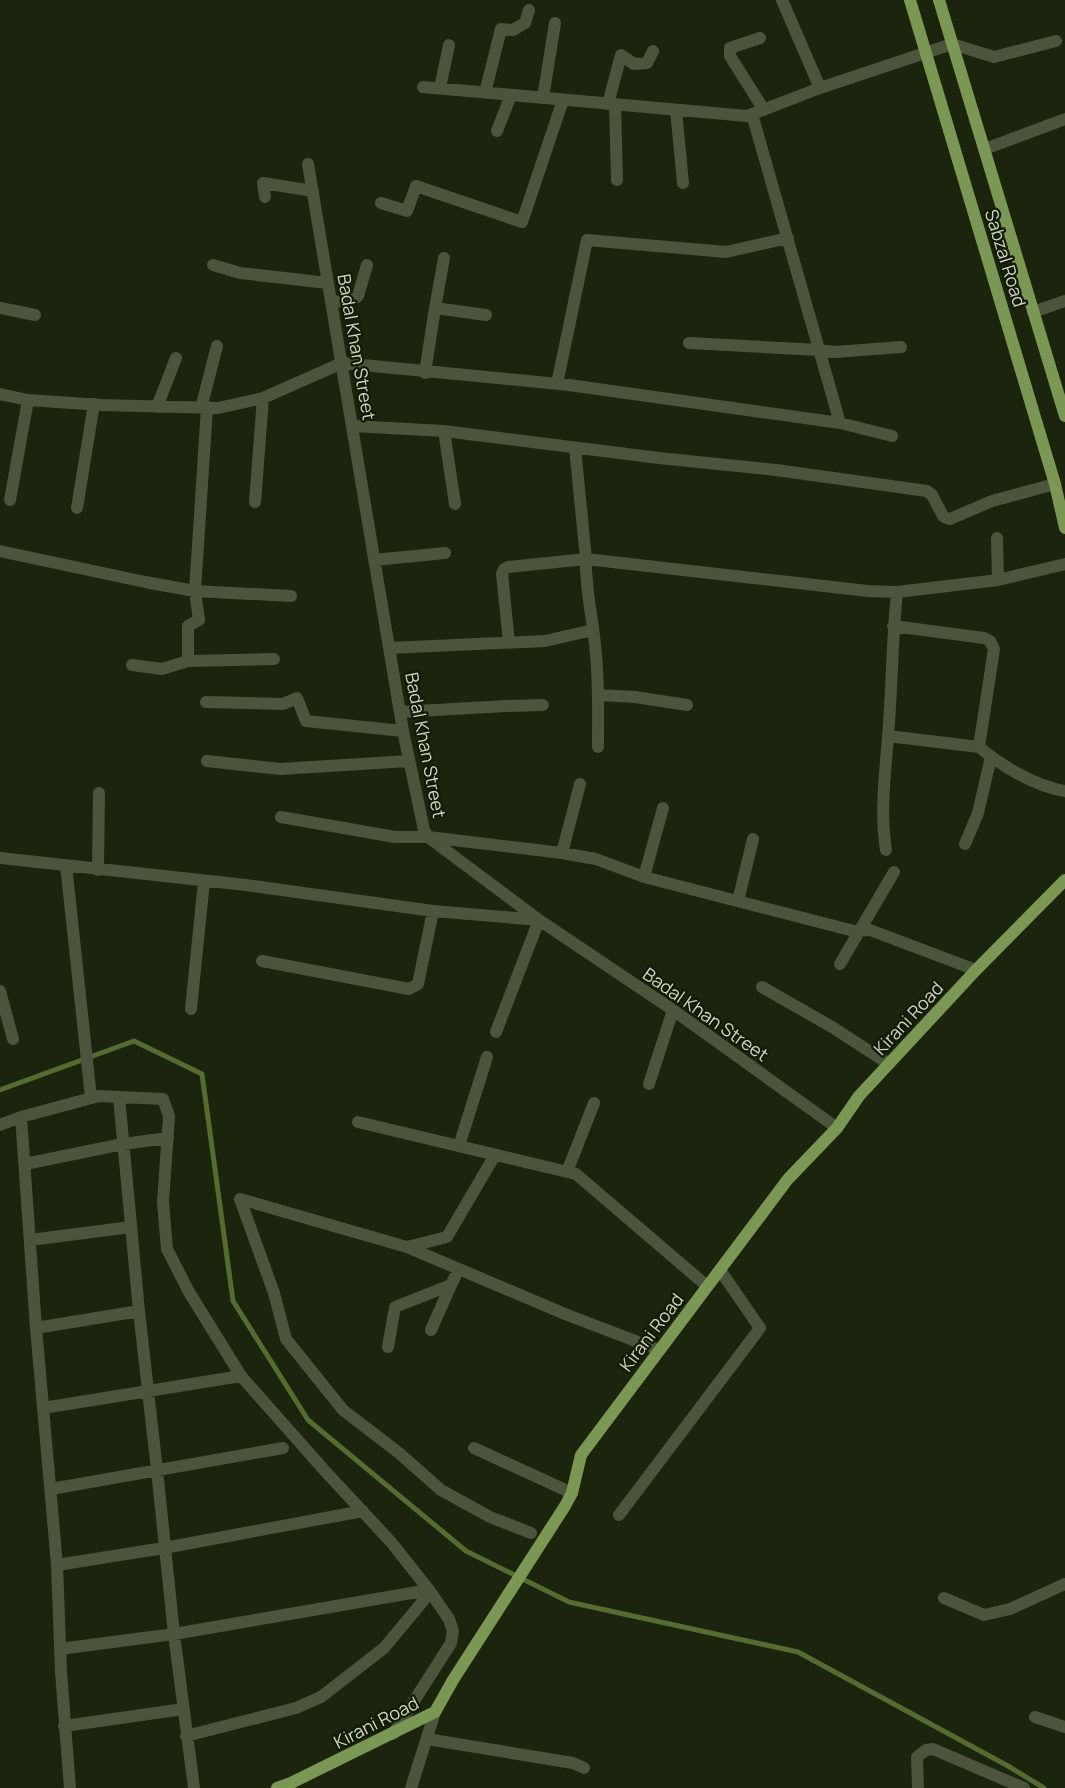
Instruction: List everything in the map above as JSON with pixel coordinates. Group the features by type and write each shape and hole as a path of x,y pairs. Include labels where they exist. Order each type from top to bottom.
{"main road":[{"name":"Sabzal Road","path":"910,0 1054,484 1065,528"},
{"name":"Sabzal Road","path":"939,0 1065,416"},
{"name":"Kirani Road","path":"277,1788 393,1734 435,1712 453,1680 565,1506 572,1493 581,1455 788,1179 837,1128 859,1096 976,970 1065,880"}],"street":[{"path":"782,0 820,88"},
{"path":"485,93 501,29 513,30 525,23 529,10"},
{"path":"543,98 555,22"},
{"path":"760,38 730,48 730,56 758,112 788,238 840,423"},
{"path":"423,87 747,116 820,88 952,44 994,56 1056,41"},
{"path":"440,88 449,45"},
{"path":"617,180 611,104 621,56 634,64 647,63 653,51"},
{"path":"496,131 511,95"},
{"path":"381,203 407,211 416,186 522,222 563,100"},
{"path":"676,110 683,183"},
{"path":"984,149 1065,119"},
{"name":"Badal Khan Street","path":"308,164 403,730 424,830 428,837 539,920 673,1010 837,1128"},
{"path":"265,197 263,183 313,191"},
{"path":"557,384 587,240 726,252 788,238"},
{"path":"425,372 444,258"},
{"path":"213,264 240,273 328,283"},
{"path":"332,302 352,300 358,296 367,265"},
{"path":"1033,312 1065,301"},
{"path":"0,308 35,315"},
{"path":"435,308 486,315"},
{"path":"689,344 835,352 901,348"},
{"path":"188,661 188,626 199,620 195,591 204,408 217,346"},
{"path":"157,407 176,358"},
{"path":"0,394 28,400 157,407 218,408 263,398 342,363 557,384 840,423 892,436"},
{"path":"255,502 263,398"},
{"path":"10,500 28,400"},
{"path":"77,508 94,404"},
{"path":"352,426 444,431 575,448 776,470 927,491 932,495 943,516 950,518 992,501 1054,484"},
{"path":"444,431 455,504"},
{"path":"575,448 586,572 596,653 598,748"},
{"path":"996,538 998,580"},
{"path":"0,551 195,591 291,596"},
{"path":"374,560 445,553"},
{"path":"509,642 502,574 504,569 508,567 586,559 868,591 896,592 998,580 1065,564"},
{"path":"886,850 882,828 884,768 888,736 896,592"},
{"path":"893,626 984,638 990,641 994,649 979,747"},
{"path":"389,648 545,641 593,630"},
{"path":"132,665 162,670 188,661 274,659"},
{"path":"598,695 635,697 687,705"},
{"path":"206,702 283,704 297,698 306,721 403,730"},
{"path":"400,712 507,706 543,706"},
{"path":"888,736 979,747 990,757 1020,774 1052,789 1065,791"},
{"path":"965,844 978,814 990,757"},
{"path":"207,761 280,769 409,761"},
{"path":"562,853 580,784"},
{"path":"98,870 99,793"},
{"path":"644,877 663,808"},
{"path":"281,817 395,838 428,837 562,853 596,860 644,877 854,931 870,930 976,970"},
{"path":"738,901 753,839"},
{"path":"0,858 204,881 433,911 539,920 496,1032"},
{"path":"66,865 91,1098"},
{"path":"840,964 894,872"},
{"path":"191,1009 204,881"},
{"path":"262,961 409,989 414,988 418,984 433,911"},
{"path":"762,987 832,1027 889,1064"},
{"path":"0,991 12,1039"},
{"path":"650,1084 673,1010"},
{"path":"459,1146 487,1057"},
{"path":"0,1125 21,1117 99,1096 164,1099 169,1116 163,1202 167,1249 189,1292 241,1376 325,1472 391,1542 426,1595 449,1619 453,1630 452,1643 393,1734"},
{"path":"119,1097 138,1311 174,1634 194,1788"},
{"path":"567,1172 594,1103"},
{"path":"21,1117 36,1328 57,1565 64,1726 70,1788"},
{"path":"358,1122 576,1174 707,1286"},
{"path":"25,1164 123,1144 168,1138"},
{"path":"406,1247 447,1237 495,1155"},
{"path":"531,1533 490,1517 441,1490 400,1453 343,1410 286,1339 274,1293 240,1199 406,1247 565,1314 660,1350"},
{"path":"30,1240 131,1226"},
{"path":"431,1330 459,1270"},
{"path":"619,1515 760,1328 720,1270"},
{"path":"388,1347 395,1307 451,1285"},
{"path":"36,1328 138,1311"},
{"path":"43,1408 241,1376"},
{"path":"51,1489 283,1448"},
{"path":"474,1448 572,1493"},
{"path":"57,1565 164,1548 363,1512"},
{"path":"944,1598 984,1615 1010,1609 1065,1584"},
{"path":"66,1648 174,1634 426,1595"},
{"path":"186,1736 296,1708 321,1697 384,1648 426,1595"},
{"path":"64,1726 184,1709"},
{"path":"410,1788 435,1712"},
{"path":"1035,1717 1065,1727"},
{"path":"427,1739 573,1763 584,1768"},
{"path":"918,1788 917,1757 926,1750 933,1749 1024,1788"}],"waterway":[{"path":"0,1090 134,1041 202,1074 233,1301 308,1420 466,1551 569,1602 798,1652 1008,1766 1044,1788"}]}
